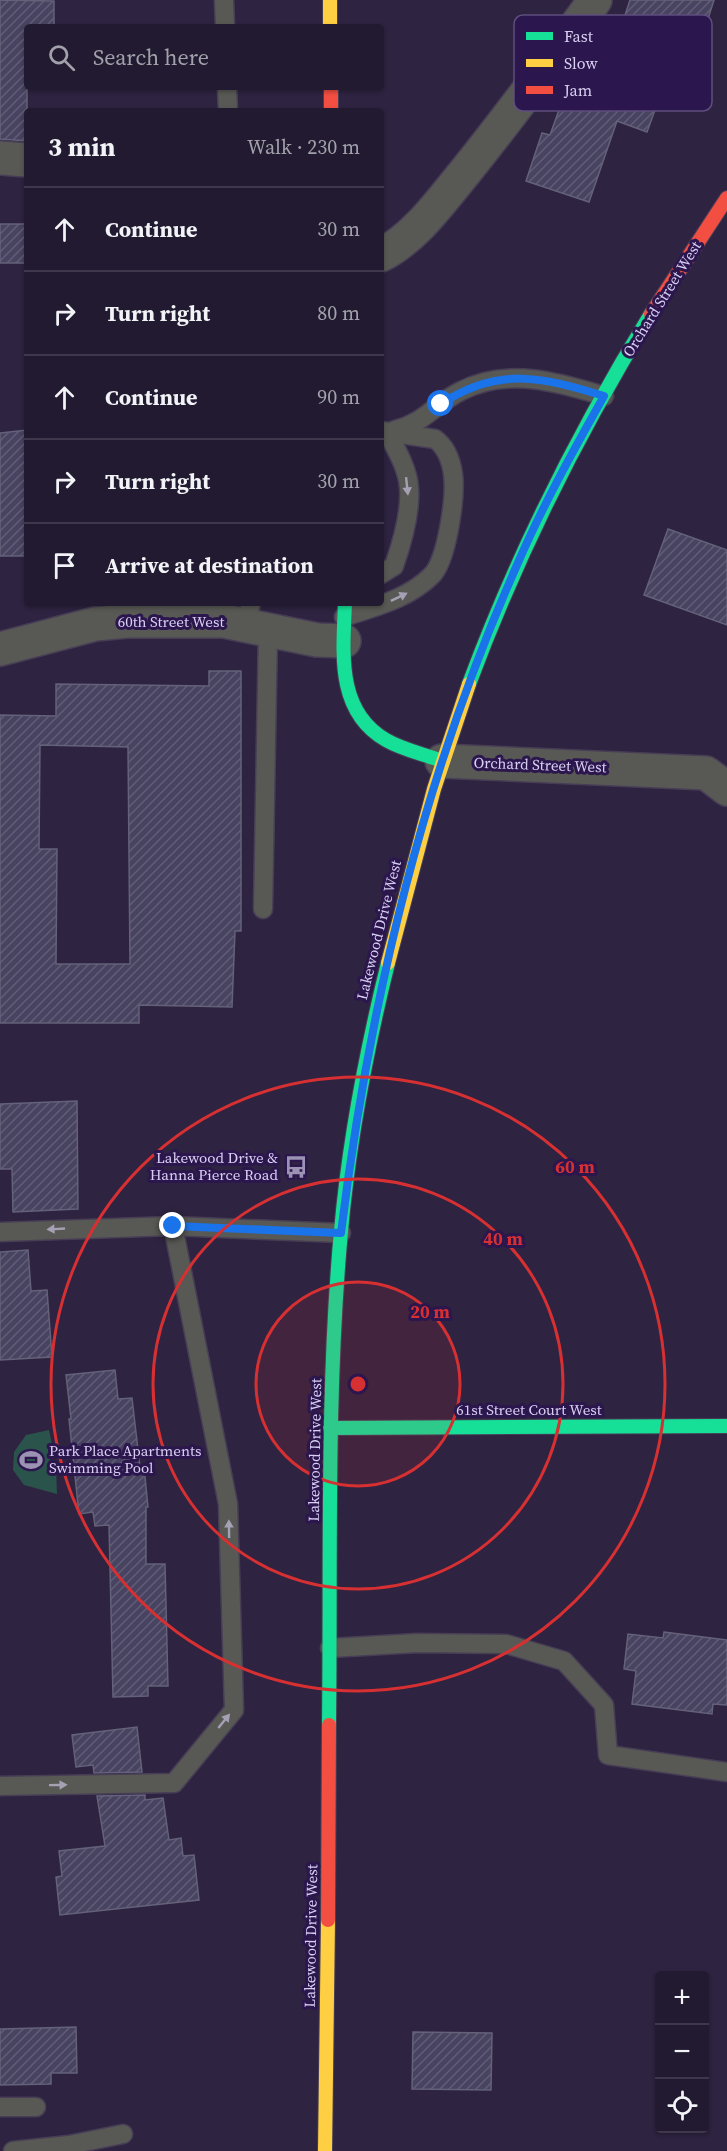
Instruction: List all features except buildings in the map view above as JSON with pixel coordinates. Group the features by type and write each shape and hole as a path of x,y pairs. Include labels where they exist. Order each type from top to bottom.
{"main road":[{"path":"330,0 330,24"},
{"path":"331,90 331,108"},
{"name":"Orchard Street West","path":"442,761 478,659 517,564 562,471 675,275 727,198"},
{"path":"344,621 347,694 358,718 385,740 442,761"},
{"name":"Lakewood Drive West","path":"326,2151 330,1428 341,1233 353,1134 378,1001 416,850 442,761"},
{"name":"61st Street Court West","path":"330,1428 727,1426"}],"street":[{"path":"584,15 595,0"},
{"path":"384,254 396,248 445,196 514,111"},
{"path":"0,158 24,160"},
{"name":"60th Street West","path":"0,649 95,624 255,619 317,640 344,621"},
{"name":"Orchard Street West","path":"442,761 706,773 727,789"}],"lane":[{"path":"224,0 225,24"},
{"path":"227,90 228,108"},
{"path":"384,431 410,427 461,390 495,381 551,380 604,396"},
{"path":"384,431 404,467 410,488 398,555 394,566 384,571"},
{"path":"384,431 435,439 448,455 453,472 453,495 443,555 438,569 413,590 384,603"},
{"path":"344,621 377,606"},
{"path":"255,619 263,909"},
{"path":"0,1232 112,1226 173,1226 341,1233"},
{"path":"0,1785 174,1783 234,1710 228,1504 173,1226"},
{"path":"330,1648 417,1643 506,1644 564,1661 604,1705 608,1755 727,1772"},
{"path":"0,2107 36,2107"},
{"path":"13,2151 69,2145 123,2134"}],"shaded area":[{"name":"Park Place Apartments Swimming Pool","path":"49,1430 54,1454 48,1462 56,1467 57,1494 24,1485 13,1470 14,1452 26,1435"}],"traffic: fast":[{"path":"469,684 508,588 551,494 574,448 651,314"},
{"path":"345,606 346,679 358,713 370,728 386,740 442,761"},
{"path":"329,1725 331,1416 336,1293 341,1231 359,1097 388,963"},
{"path":"330,1428 727,1426"}],"traffic: slow":[{"path":"330,0 330,24"},
{"path":"388,963 434,789 469,684"},
{"path":"325,2151 328,1920"}],"traffic: jam":[{"path":"331,90 331,108"},
{"path":"651,314 727,198"},
{"path":"328,1920 329,1725"}],"place":[{"name":"Lakewood Drive & Hanna Pierce Road","path":"296,1167"},
{"name":"Park Place Apartments Swimming Pool","path":"31,1460"}],"route":[{"path":"173,1226 341,1233 353,1134 378,1001 416,850 442,761 478,659 517,564 562,471 604,396 551,380 507,379 461,390 441,404"}]}
